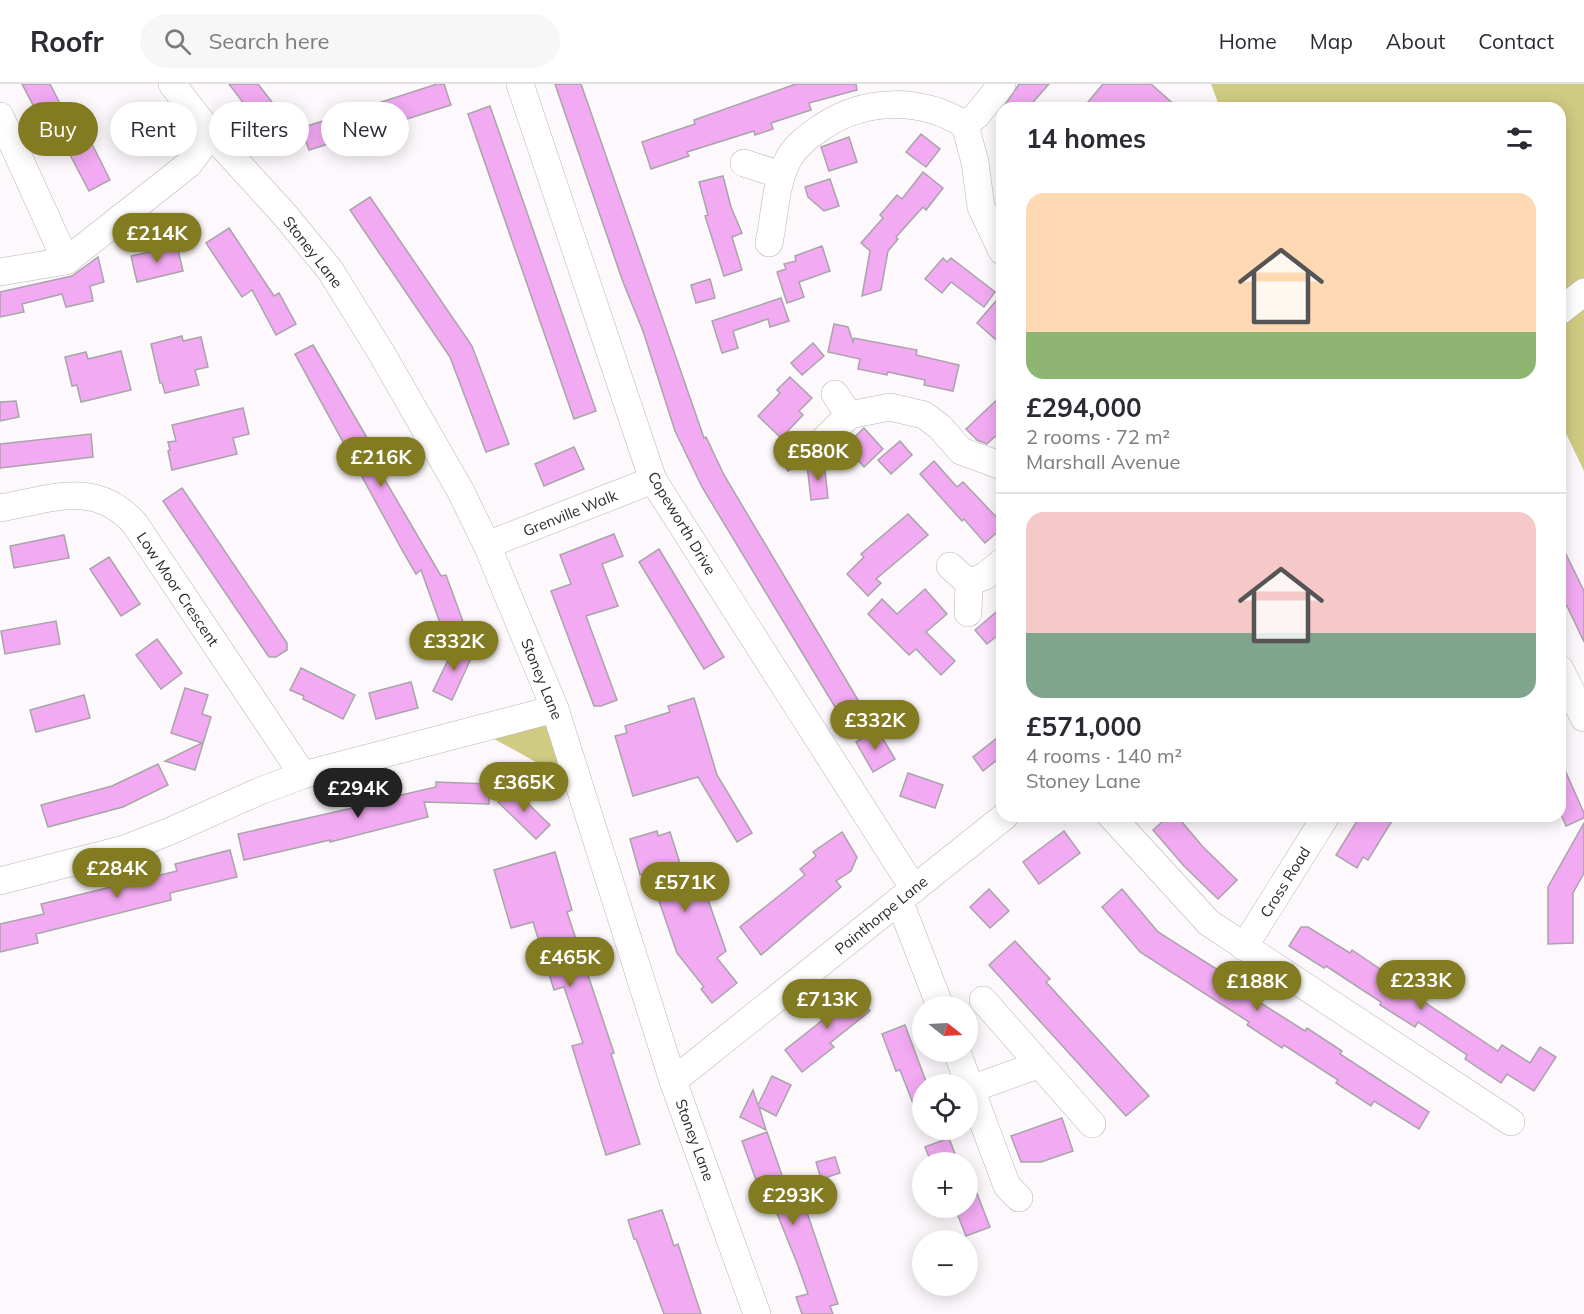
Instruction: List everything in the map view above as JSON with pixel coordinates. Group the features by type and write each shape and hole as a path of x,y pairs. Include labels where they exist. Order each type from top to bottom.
{"street":[{"name":"Stoney Lane","path":"171,84 209,132"},
{"name":"Copeworth Drive","path":"520,84 653,480 907,895 937,996"},
{"path":"964,125 977,115 1002,84"},
{"path":"769,243 781,175 789,157 801,141 837,117 858,109 904,104 950,116 964,125 975,162 981,207 996,238"},
{"path":"0,116 66,261"},
{"path":"0,272 66,261 189,164 209,137"},
{"name":"Stoney Lane","path":"231,156 284,214 330,270 382,354 460,490 487,546 555,709 674,1081 757,1314"},
{"path":"744,163 781,175"},
{"path":"1566,306 1584,292"},
{"path":"825,440 842,404 890,407 924,415 940,427 961,451 996,464"},
{"name":"Grenville Walk","path":"487,546 653,480"},
{"name":"Low Moor Crescent","path":"0,508 79,495 111,502 124,511 135,524 303,775"},
{"path":"968,613 960,575 985,576 996,567"},
{"path":"1566,681 1584,718"},
{"path":"0,881 124,849 303,775 555,709"},
{"name":"Painthorpe Lane","path":"674,1081 998,822"},
{"path":"1117,822 1209,922 1511,1122"},
{"name":"Cross Road","path":"1244,947 1322,822"},
{"path":"983,1000 1092,1124"},
{"path":"978,1086 1038,1065"},
{"path":"978,1108 1007,1185 1019,1198"}],"shaded area":[{"path":"1211,84 1584,84 1584,471 1566,434 1566,102 1218,102"},
{"path":"555,709 581,787 478,730"}],"building":[{"path":"22,84 50,84 59,102 31,102"},
{"path":"229,84 258,84 272,102 243,102"},
{"path":"437,84 444,84 451,105 409,118 409,102 381,102"},
{"path":"555,84 581,84 704,438 706,437 724,475 858,700 838,712 702,487 675,431 643,331 623,282"},
{"path":"796,84 856,84 857,90 809,103 811,110 771,123 773,129 755,135 754,131 687,152 689,156 651,169 642,142 695,124 694,120"},
{"path":"1019,84 1049,84 1033,102 1007,102"},
{"path":"1103,84 1151,84 1171,102 1088,102"},
{"path":"490,106 596,411 574,419 468,114"},
{"path":"321,122 321,146 309,150 309,125"},
{"path":"921,134 940,149 926,167 906,152"},
{"path":"849,137 857,162 829,171 821,147"},
{"path":"71,156 98,156 110,180 89,191"},
{"path":"923,172 943,188 926,210 923,207 896,237 898,239 888,251 881,290 862,296 870,251 861,243 883,218 880,215 897,195 902,199"},
{"path":"723,176 731,207 742,233 732,237 742,270 724,276 705,216 708,215 699,182"},
{"path":"830,179 839,206 824,211 808,197 805,187"},
{"path":"370,197 472,346 509,444 486,452 450,357 350,210"},
{"path":"229,228 274,296 279,293 296,324 276,335 252,290 242,297 206,243"},
{"path":"177,246 183,271 137,282 131,256"},
{"path":"822,246 830,271 799,282 804,297 787,303 777,272 786,269 784,264 796,261 795,256"},
{"path":"98,257 104,282 90,286 93,301 66,307 62,294 22,304 24,312 0,317 0,292 72,276"},
{"path":"943,258 947,262 951,258 995,292 984,307 951,282 942,293 925,279"},
{"path":"710,279 715,298 696,303 691,285"},
{"path":"781,298 789,321 770,327 768,319 733,331 738,348 722,353 712,321"},
{"path":"996,301 996,340 977,323"},
{"path":"834,324 848,327 853,342 854,338 917,350 916,355 959,365 953,391 924,385 925,380 888,372 887,375 858,369 860,359 828,352"},
{"path":"182,336 183,341 201,337 208,367 195,370 199,385 165,393 160,383 151,344"},
{"path":"813,343 824,356 802,375 791,363"},
{"path":"313,345 373,448 368,451 441,576 446,575 465,627 444,634 421,570 416,574 295,354"},
{"path":"121,351 131,390 81,402 77,385 72,386 65,357 86,352 88,359"},
{"path":"790,377 812,398 799,411 803,415 781,438 758,416 780,393 777,390"},
{"path":"16,401 19,417 0,421 0,402"},
{"path":"996,401 996,436 987,444 977,440 966,429"},
{"path":"243,408 249,434 233,438 237,454 172,470 168,442 176,441 172,425"},
{"path":"864,428 883,449 864,467 845,446"},
{"path":"91,434 93,457 0,468 0,444"},
{"path":"900,441 912,455 891,474 878,460"},
{"path":"794,446 804,462 788,471 778,455"},
{"path":"574,447 584,469 544,486 535,464"},
{"path":"934,461 957,487 963,482 996,517 996,533 985,543 920,474"},
{"path":"824,463 828,498 811,500 807,465"},
{"path":"182,488 287,643 287,650 276,657 269,657 163,501"},
{"path":"908,514 928,535 876,579 881,583 868,596 847,574 864,557 861,554"},
{"path":"614,534 623,556 602,564 618,606 586,616 617,700 594,706 551,591 571,584 560,555"},
{"path":"64,535 69,558 14,568 10,546"},
{"path":"659,549 724,657 704,669 639,562"},
{"path":"1566,554 1584,591 1584,642 1567,606"},
{"path":"109,557 140,604 121,616 90,569"},
{"path":"925,589 947,614 926,632 955,661 941,675 916,649 909,655 868,614 882,599 897,614"},
{"path":"996,612 996,637 987,644 975,630"},
{"path":"56,621 60,644 5,654 1,631"},
{"path":"157,639 182,673 161,689 136,655"},
{"path":"456,644 474,652 452,700 433,691"},
{"path":"301,668 355,695 343,719 290,690"},
{"path":"411,682 418,708 376,719 369,693"},
{"path":"185,688 208,695 202,714 211,717 195,770 165,761 202,743 171,733"},
{"path":"84,695 90,718 36,732 30,710"},
{"path":"694,698 717,775 752,833 737,842 698,777 633,796 615,736 627,733 625,726 670,712 668,706"},
{"path":"877,729 895,759 873,772 856,742"},
{"path":"996,739 996,761 983,771 973,757"},
{"path":"158,764 168,785 123,807 48,827 41,805 112,786"},
{"path":"1566,772 1584,813 1584,818 1566,826"},
{"path":"908,773 943,785 935,808 900,796"},
{"path":"436,782 489,784 489,804 424,802 428,817 330,842 330,840 244,860 238,834 379,802 379,800 436,787"},
{"path":"512,788 550,825 536,839 498,802"},
{"path":"1162,822 1182,822 1203,847 1237,880 1218,899 1184,866 1153,830"},
{"path":"1356,822 1391,822 1368,860 1363,857 1357,868 1336,855"},
{"path":"1584,823 1584,873 1573,893 1573,943 1548,944 1548,887"},
{"path":"657,831 658,836 670,832 686,882 700,877 726,951 717,958 737,983 712,1003 701,989 704,987 677,953 649,872 640,875 630,839"},
{"path":"1064,831 1080,853 1039,884 1023,862"},
{"path":"842,832 857,857 851,871 836,881 841,887 761,955 740,927 805,875 800,869 816,856 813,852"},
{"path":"230,850 237,877 170,893 171,900 36,934 38,943 0,952 0,924 44,914 41,904 177,871 175,864"},
{"path":"555,852 572,910 567,912 614,1053 611,1054 640,1144 606,1155 572,1046 583,1043 564,987 554,990 533,922 511,928 494,870"},
{"path":"989,889 1009,911 990,928 970,907"},
{"path":"1122,889 1158,932 1248,989 1245,993 1305,1031 1307,1028 1342,1051 1340,1054 1429,1112 1419,1129 1374,1101 1371,1106 1336,1083 1338,1080 1284,1045 1282,1048 1247,1025 1249,1022 1140,952 1102,907"},
{"path":"1301,927 1308,927 1350,953 1352,950 1386,973 1385,976 1498,1051 1502,1045 1530,1063 1540,1047 1556,1057 1534,1091 1507,1074 1501,1083 1465,1059 1467,1055 1418,1022 1415,1027 1326,966 1324,968 1289,946"},
{"path":"1015,941 1050,979 1046,982 1149,1096 1126,1116 989,965"},
{"path":"852,989 870,1011 830,1043 834,1047 802,1072 785,1050 824,1019 820,1014"},
{"path":"905,1025 912,1044 912,1062 919,1062 923,1074 912,1074 912,1101 900,1070 896,1071 882,1034"},
{"path":"772,1076 791,1085 776,1116 759,1107 766,1130 740,1117 753,1090 758,1105"},
{"path":"1062,1118 1073,1151 1041,1162 1021,1162 1011,1136"},
{"path":"767,1132 785,1184 796,1180 838,1304 830,1306 833,1314 802,1314 796,1297 808,1294 774,1206 769,1208 742,1141"},
{"path":"950,1140 954,1152 927,1152 925,1147"},
{"path":"835,1157 840,1173 821,1179 816,1162"},
{"path":"978,1196 990,1227 978,1232 964,1230 959,1218 978,1218"},
{"path":"662,1210 674,1246 678,1244 701,1314 664,1314 636,1239 634,1239 628,1220"}]}
